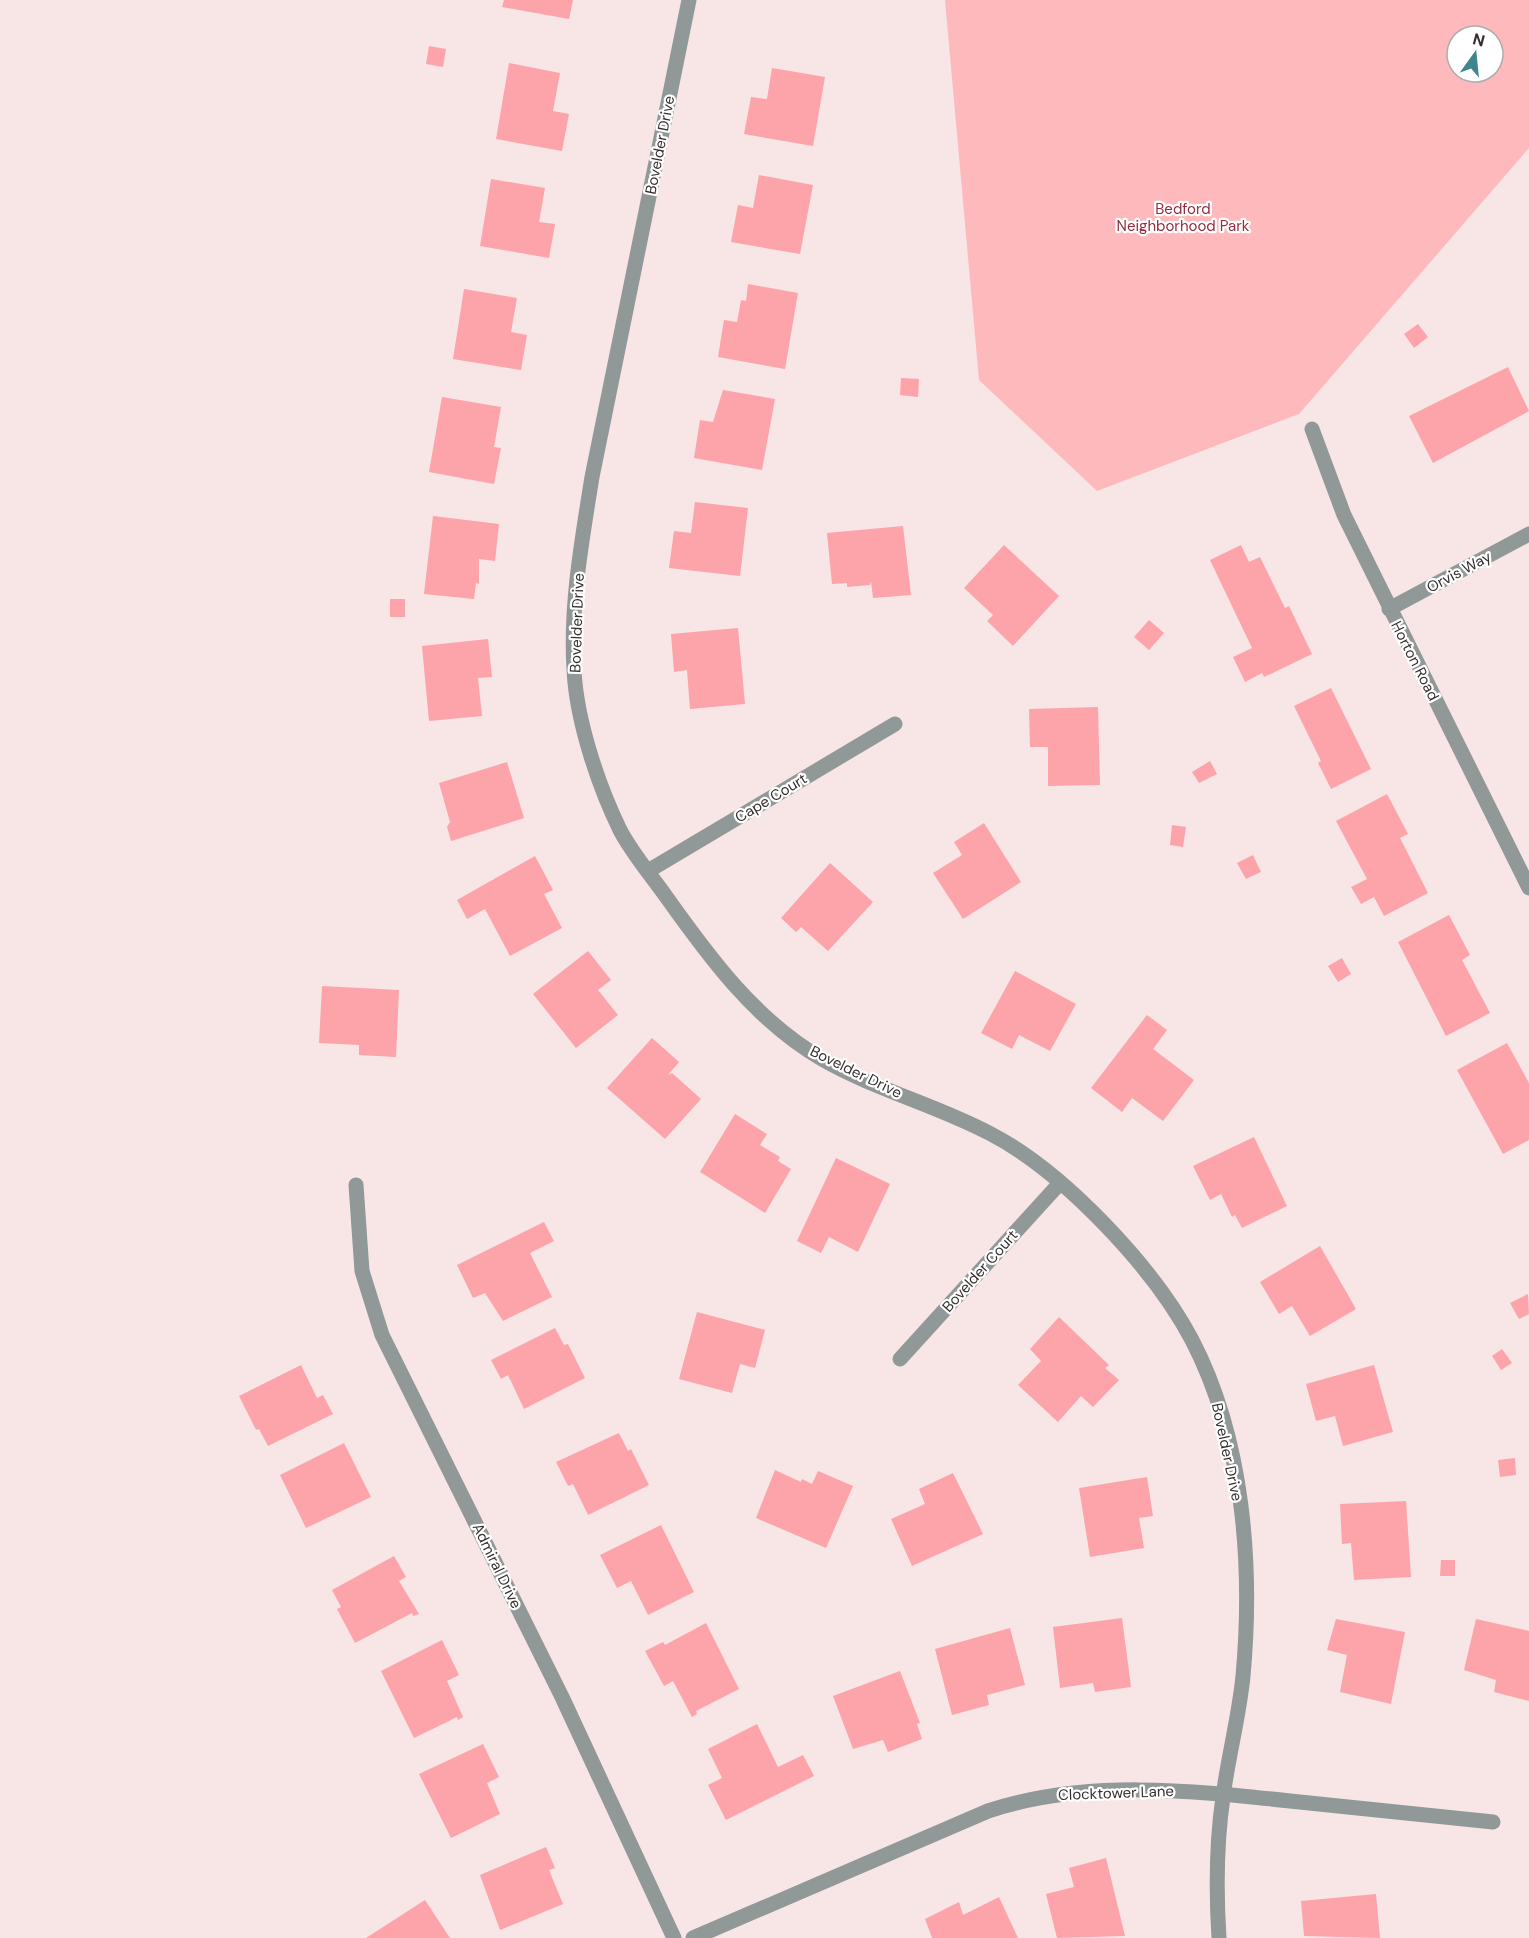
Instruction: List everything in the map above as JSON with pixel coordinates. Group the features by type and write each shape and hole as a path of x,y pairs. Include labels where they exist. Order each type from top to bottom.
{"street":[{"name":"Bovelder Drive","path":"689,0 592,477 574,616 573,672 583,725 621,831 709,957 750,1003 785,1033 832,1064 996,1136 1060,1183 1137,1260 1169,1300 1193,1342 1214,1391 1226,1432 1244,1540 1246,1605 1243,1677 1223,1794 1216,1852 1219,1938"},
{"name":"Horton Road","path":"1312,429 1344,515 1529,888"},
{"name":"Orvis Way","path":"1389,609 1529,534"},
{"name":"Cape Court","path":"648,871 895,724"},
{"name":"Bovelder Court","path":"900,1359 1060,1183"},
{"name":"Admiral Drive","path":"356,1185 362,1271 382,1335 562,1697 674,1938"},
{"name":"Clocktower Lane","path":"693,1938 988,1811 1019,1801 1057,1794 1114,1790 1223,1794 1493,1821"}],"green space":[{"name":"Bedford Neighborhood Park","path":"945,0 1529,0 1529,148 1299,414 1097,491 979,380"}],"building":[{"path":"504,0 573,0 569,19 502,7"},
{"path":"429,46 446,49 443,67 426,64"},
{"path":"509,63 560,73 553,111 569,114 562,151 496,139"},
{"path":"772,68 825,77 813,146 744,134 751,97 767,99"},
{"path":"759,175 813,185 800,254 731,242 738,205 753,208"},
{"path":"491,179 545,188 539,222 555,224 549,258 480,246"},
{"path":"748,284 798,293 785,369 718,357 724,320 737,322 741,300 746,301"},
{"path":"464,289 517,298 511,332 527,335 521,370 453,359"},
{"path":"1418,324 1428,337 1414,348 1404,334"},
{"path":"1508,367 1529,411 1433,463 1409,416"},
{"path":"901,378 919,379 918,397 900,395"},
{"path":"723,390 775,399 762,470 694,458 700,420 713,422"},
{"path":"442,397 501,407 494,447 501,448 494,484 429,472"},
{"path":"695,502 748,508 740,576 669,568 674,531 691,533"},
{"path":"433,516 499,524 495,561 479,559 479,584 476,583 474,599 424,594"},
{"path":"903,526 911,595 873,598 871,581 870,585 847,587 847,583 832,584 827,533"},
{"path":"1004,545 1059,596 1013,646 987,621 993,615 964,588"},
{"path":"1241,545 1249,562 1260,557 1285,608 1289,606 1312,654 1264,677 1262,673 1245,682 1233,657 1252,648 1210,560"},
{"path":"390,599 405,599 405,617 390,617"},
{"path":"1149,620 1164,633 1149,650 1134,637"},
{"path":"738,628 745,704 690,709 687,670 674,672 671,634"},
{"path":"488,639 492,677 478,678 482,716 429,721 422,646"},
{"path":"1331,688 1371,769 1331,789 1318,763 1321,761 1294,706"},
{"path":"1098,707 1100,785 1048,786 1048,747 1030,747 1029,709"},
{"path":"1210,761 1217,774 1199,783 1192,772"},
{"path":"507,762 524,818 451,841 447,827 450,822 439,783"},
{"path":"1387,794 1408,834 1400,838 1428,893 1384,916 1374,897 1361,904 1351,887 1367,879 1336,821"},
{"path":"984,823 1021,882 963,919 933,873 962,855 954,842"},
{"path":"1172,825 1186,827 1183,847 1170,845"},
{"path":"1253,855 1261,872 1246,879 1237,863"},
{"path":"535,856 553,890 544,894 562,928 510,956 485,909 467,919 457,900"},
{"path":"830,863 873,902 828,951 801,927 796,932 781,918"},
{"path":"1449,915 1470,955 1462,960 1490,1013 1446,1036 1398,942"},
{"path":"588,951 611,980 598,990 618,1015 576,1048 533,994"},
{"path":"1342,958 1351,974 1338,982 1328,966"},
{"path":"1015,971 1076,1004 1050,1051 1019,1035 1012,1049 981,1033"},
{"path":"322,986 399,990 396,1057 359,1055 359,1045 319,1043"},
{"path":"1147,1015 1167,1030 1153,1049 1194,1080 1163,1121 1132,1098 1122,1112 1091,1088"},
{"path":"652,1038 679,1062 668,1075 672,1073 701,1099 665,1139 607,1088"},
{"path":"1507,1043 1529,1083 1529,1140 1503,1154 1457,1070"},
{"path":"735,1114 767,1134 760,1145 780,1157 778,1161 791,1169 765,1213 700,1172"},
{"path":"1254,1137 1287,1206 1242,1228 1235,1215 1232,1217 1221,1194 1210,1200 1193,1166"},
{"path":"836,1158 890,1184 858,1252 829,1237 821,1253 797,1241"},
{"path":"544,1222 554,1241 530,1253 552,1297 503,1321 485,1293 473,1298 457,1265"},
{"path":"1320,1246 1356,1309 1310,1336 1292,1306 1279,1314 1260,1282"},
{"path":"1528,1294 1529,1314 1519,1319 1510,1303"},
{"path":"697,1312 765,1330 755,1368 740,1364 732,1393 679,1379"},
{"path":"1059,1317 1109,1365 1105,1368 1119,1380 1093,1407 1081,1396 1058,1422 1018,1385 1041,1361 1030,1349"},
{"path":"555,1328 564,1345 568,1344 585,1378 524,1409 508,1375 501,1379 491,1360"},
{"path":"1502,1349 1512,1363 1501,1370 1492,1356"},
{"path":"301,1365 317,1398 323,1395 333,1414 268,1446 259,1429 256,1430 239,1396"},
{"path":"1374,1365 1393,1432 1343,1446 1335,1416 1316,1421 1306,1384"},
{"path":"619,1433 628,1451 631,1449 649,1485 588,1515 573,1484 568,1486 556,1462"},
{"path":"344,1443 371,1497 306,1528 280,1475"},
{"path":"1515,1458 1516,1475 1500,1477 1498,1460"},
{"path":"775,1470 801,1482 802,1479 812,1484 818,1471 853,1486 826,1548 756,1518"},
{"path":"953,1473 983,1534 912,1566 891,1519 925,1504 919,1489"},
{"path":"1147,1477 1153,1516 1139,1518 1144,1548 1090,1557 1079,1488"},
{"path":"1406,1501 1411,1577 1354,1580 1351,1543 1342,1544 1340,1504"},
{"path":"661,1525 694,1592 648,1615 631,1581 617,1588 600,1555"},
{"path":"394,1556 406,1577 399,1581 419,1614 413,1616 412,1613 355,1643 337,1609 341,1607 332,1590"},
{"path":"1441,1560 1455,1560 1455,1576 1440,1576"},
{"path":"1122,1618 1131,1687 1095,1692 1093,1683 1060,1688 1053,1627"},
{"path":"1336,1619 1405,1632 1391,1704 1340,1692 1347,1655 1327,1650"},
{"path":"1476,1619 1529,1631 1529,1701 1494,1692 1496,1680 1464,1670"},
{"path":"706,1623 739,1689 696,1711 697,1714 692,1717 673,1681 664,1686 645,1651 663,1642 665,1645"},
{"path":"1010,1628 1025,1685 987,1695 989,1705 952,1715 935,1649"},
{"path":"442,1640 459,1675 447,1681 463,1717 458,1720 457,1717 414,1738 381,1671"},
{"path":"900,1671 920,1723 917,1724 922,1739 888,1752 883,1740 853,1749 833,1696"},
{"path":"757,1724 778,1767 803,1755 814,1776 726,1820 708,1785 722,1778 708,1749"},
{"path":"483,1744 499,1777 487,1783 500,1814 451,1838 419,1774"},
{"path":"546,1847 555,1868 549,1870 563,1904 500,1930 480,1875"},
{"path":"1106,1858 1125,1936 1057,1938 1046,1894 1074,1887 1069,1868"},
{"path":"1376,1894 1380,1938 1304,1936 1301,1901"},
{"path":"999,1897 1018,1938 932,1938 925,1919 959,1902 963,1915"},
{"path":"425,1900 450,1938 366,1938"}]}
